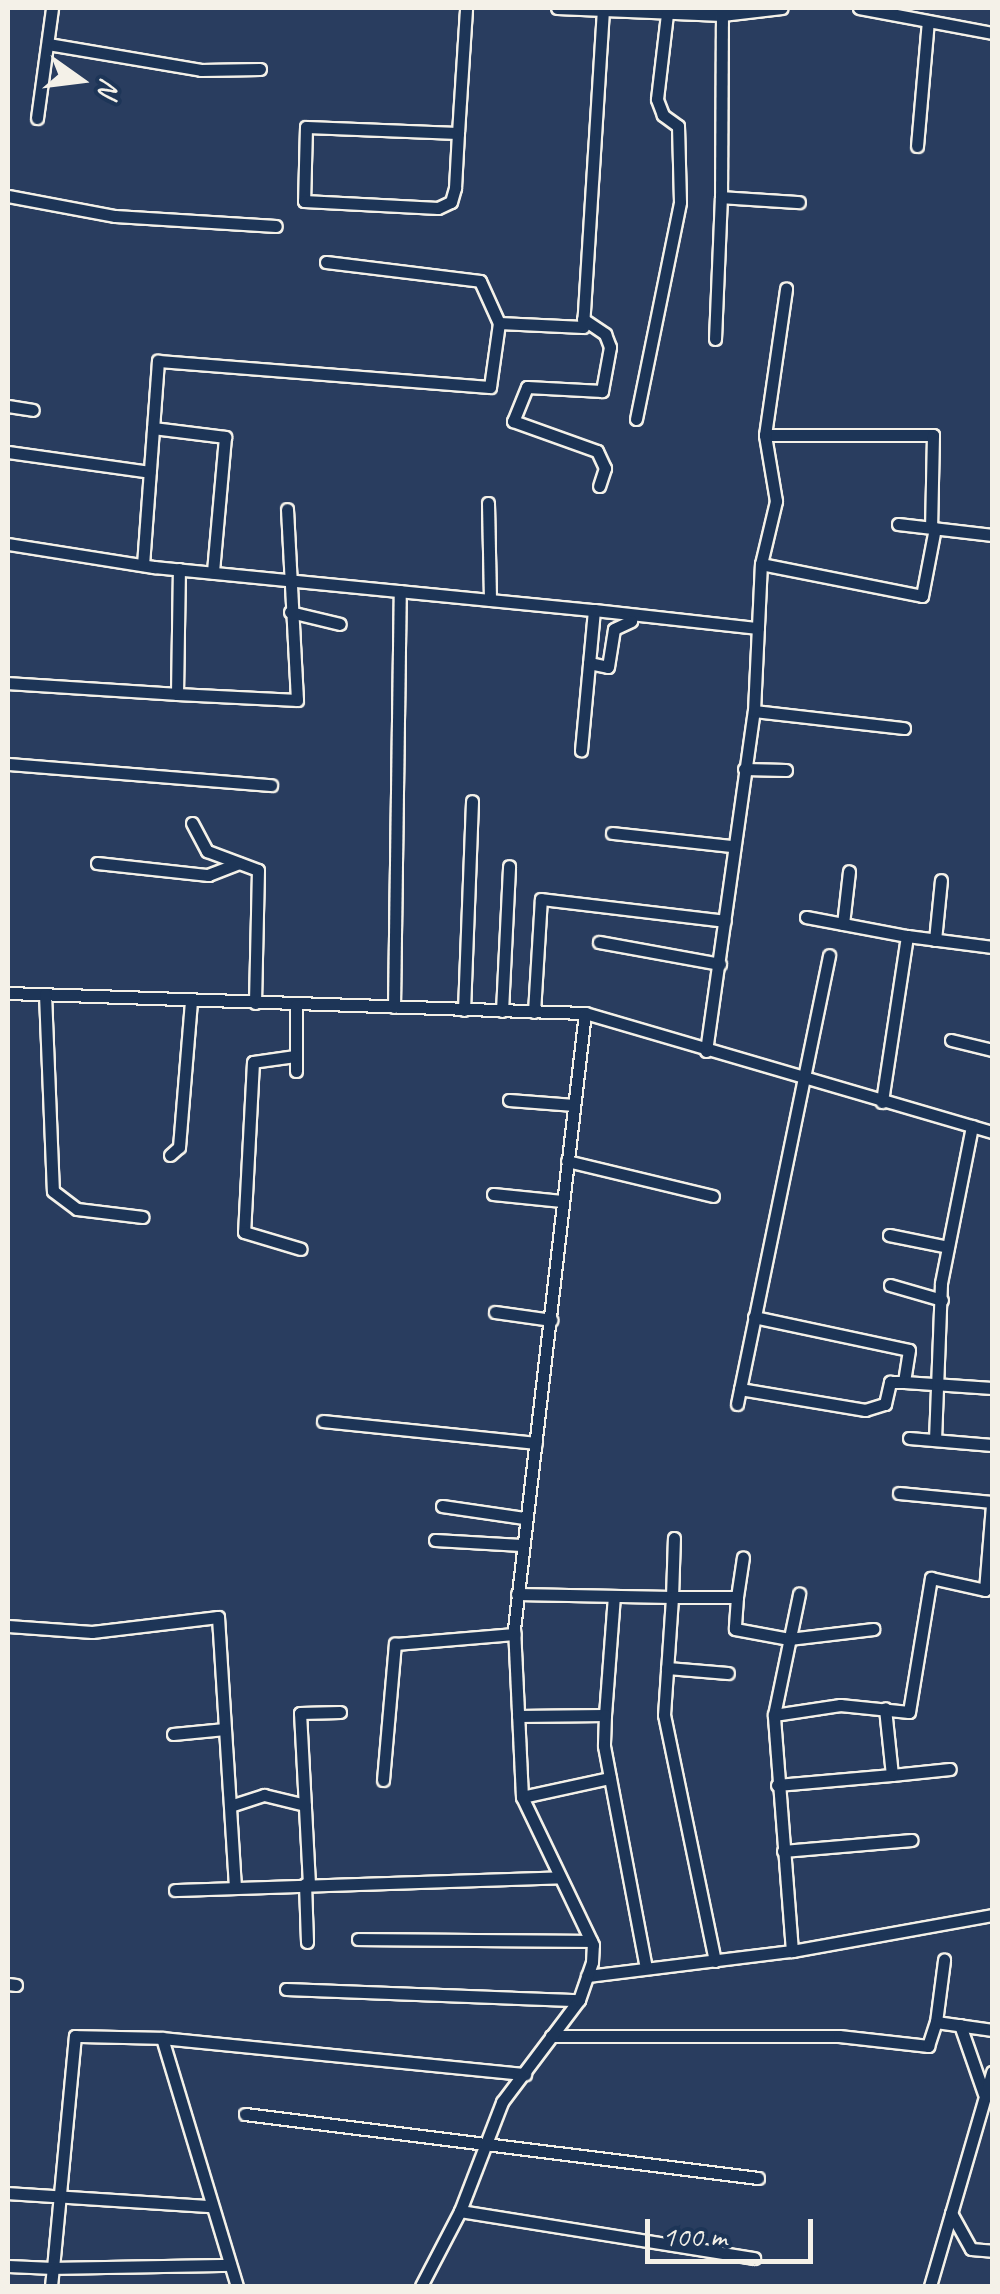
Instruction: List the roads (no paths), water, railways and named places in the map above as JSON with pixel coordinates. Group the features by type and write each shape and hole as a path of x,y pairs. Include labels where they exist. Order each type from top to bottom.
{"street":[{"path":"36,118 52,8"},
{"path":"458,133 306,127 304,200 438,208 453,195 458,133 466,8"},
{"path":"557,8 659,12 782,8"},
{"path":"859,8 992,33"},
{"path":"499,323 583,327 599,11"},
{"path":"715,339 722,11"},
{"path":"636,419 680,202 678,126 662,115 658,100 659,12"},
{"path":"917,146 928,21"},
{"path":"48,44 201,70 260,70"},
{"path":"8,196 115,216 276,226"},
{"path":"721,197 800,202"},
{"path":"143,565 158,360 490,387 499,323 480,281 326,262"},
{"path":"706,1051 754,711 762,564 776,501 764,435 786,290"},
{"path":"583,318 605,334 610,347 602,391 527,387 513,421 597,450 605,468 599,486"},
{"path":"8,406 33,410"},
{"path":"153,428 225,437 213,572"},
{"path":"762,564 922,596 933,528 933,435 764,435"},
{"path":"8,452 150,472"},
{"path":"488,503 490,600"},
{"path":"8,683 296,700 287,508"},
{"path":"898,524 992,535"},
{"path":"8,544 143,565 758,628"},
{"path":"177,694 179,569"},
{"path":"394,1008 400,591"},
{"path":"581,750 594,610"},
{"path":"290,612 340,624"},
{"path":"589,663 608,667 614,629 631,621"},
{"path":"754,711 904,728"},
{"path":"8,764 271,784"},
{"path":"744,769 786,770"},
{"path":"464,1010 472,801"},
{"path":"192,824 207,851 258,870 255,1003"},
{"path":"612,833 732,846"},
{"path":"97,863 208,874 239,864"},
{"path":"502,1011 509,866"},
{"path":"843,924 849,871"},
{"path":"935,940 941,880"},
{"path":"534,1012 541,898 725,921"},
{"path":"806,916 907,936 992,946"},
{"path":"882,1102 907,936"},
{"path":"599,942 720,964"},
{"path":"737,1404 829,955"},
{"path":"8,992 585,1013 992,1132"},
{"path":"45,994 53,1191 77,1209 143,1217"},
{"path":"170,1155 179,1147 191,1000"},
{"path":"296,1005 296,1071"},
{"path":"421,2286 460,2211 482,2141 579,2000 587,1976 591,1941 522,1798 514,1634 524,1518 552,1320 585,1013"},
{"path":"952,1040 992,1050"},
{"path":"295,1056 253,1062 244,1232 301,1249"},
{"path":"509,1100 574,1106"},
{"path":"935,1440 948,1247 972,1126"},
{"path":"567,1162 713,1196"},
{"path":"494,1194 562,1201"},
{"path":"889,1235 948,1247"},
{"path":"890,1285 942,1300"},
{"path":"495,1312 552,1320"},
{"path":"754,1317 909,1350 904,1382"},
{"path":"740,1390 866,1410 885,1404 890,1382 992,1388"},
{"path":"324,1421 536,1443"},
{"path":"909,1438 992,1445"},
{"path":"774,1714 840,1705 909,1712 931,1578 989,1591 992,1503 899,1494"},
{"path":"442,1506 524,1518"},
{"path":"674,1538 664,1715 714,1961"},
{"path":"436,1540 522,1545"},
{"path":"743,1557 735,1629 790,1639 873,1629"},
{"path":"517,1594 737,1598"},
{"path":"792,1951 774,1714 799,1594"},
{"path":"614,1596 605,1715 610,1778 646,1968"},
{"path":"8,1626 92,1632 218,1617 234,1887"},
{"path":"383,1780 395,1644 514,1634"},
{"path":"667,1668 728,1673"},
{"path":"885,1708 892,1775"},
{"path":"307,1942 300,1713 340,1712"},
{"path":"518,1716 605,1715"},
{"path":"173,1734 225,1729"},
{"path":"777,1785 950,1768"},
{"path":"522,1798 610,1778"},
{"path":"230,1806 264,1794 305,1805"},
{"path":"782,1851 912,1840"},
{"path":"176,1890 557,1876"},
{"path":"587,1976 792,1951 992,1915"},
{"path":"358,1939 591,1941"},
{"path":"551,2036 839,2036 928,2046 936,2022 944,1960"},
{"path":"286,1990 579,2000"},
{"path":"936,2022 992,2030"},
{"path":"960,2025 985,2098"},
{"path":"51,2286 75,2036 162,2038 525,2074"},
{"path":"162,2038 236,2286"},
{"path":"930,2286 992,2072"},
{"path":"246,2114 758,2178"},
{"path":"8,2194 210,2206"},
{"path":"460,2211 754,2258"},
{"path":"952,2213 971,2249 992,2251"},
{"path":"8,2266 230,2265"}]}
